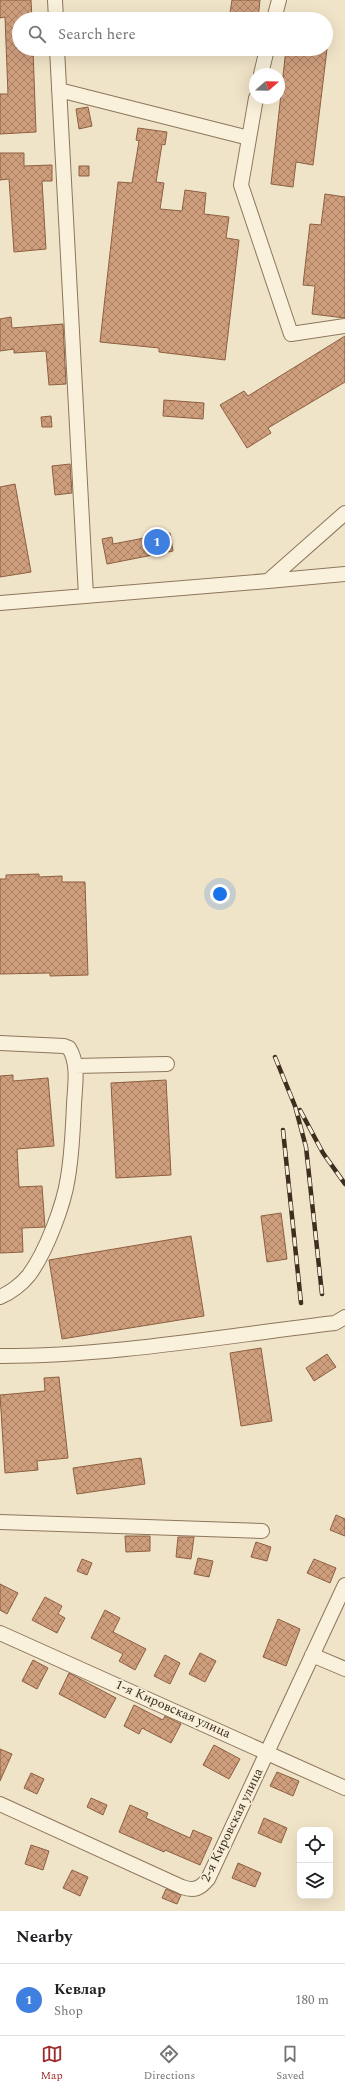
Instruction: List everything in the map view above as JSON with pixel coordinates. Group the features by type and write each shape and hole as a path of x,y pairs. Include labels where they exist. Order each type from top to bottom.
{"street":[{"path":"55,0 56,12"},
{"path":"275,12 278,0"},
{"path":"57,56 86,596"},
{"path":"262,68 265,56"},
{"path":"59,90 249,138"},
{"path":"255,104 241,185 291,334 345,326"},
{"path":"268,581 345,513"},
{"path":"0,603 345,574"},
{"path":"0,1043 64,1046 69,1048 74,1055 75,1066 72,1145 68,1179 58,1214 46,1244 28,1276 7,1294 0,1297"},
{"path":"75,1066 167,1064"},
{"path":"0,1356 36,1356 185,1344 240,1334 335,1323 345,1317"},
{"path":"0,1522 262,1531"},
{"name":"2-я Кировская улица","path":"0,1804 182,1887 195,1890 204,1884 208,1879 345,1585"},
{"name":"1-я Кировская улица","path":"0,1633 268,1752 345,1788"},
{"path":"312,1655 345,1669"}],"building":[{"path":"0,0 31,0 32,12 12,12 12,56 33,56 36,132 0,134 0,94 8,94 5,17 0,18"},
{"path":"232,0 260,0 259,12 230,12"},
{"path":"285,56 326,56 313,165 296,162 293,187 271,184 280,104 285,104 284,68"},
{"path":"88,107 92,126 79,129 76,109"},
{"path":"138,128 167,132 165,145 162,144 156,182 164,183 160,209 182,211 185,190 206,193 204,214 229,217 226,238 239,240 225,360 159,352 159,348 100,342 118,182 132,183 139,141 136,140"},
{"path":"0,153 24,153 24,166 52,165 52,181 42,181 46,249 14,252 9,179 0,180"},
{"path":"79,166 89,166 89,176 79,176"},
{"path":"325,194 345,197 345,318 312,314 315,286 303,285 310,224 321,225"},
{"path":"11,317 12,328 63,324 66,384 49,385 46,351 14,353 14,349 0,351 0,319"},
{"path":"345,336 345,382 268,428 271,433 247,448 220,405 244,391 248,396"},
{"path":"164,400 204,403 203,419 163,416"},
{"path":"51,416 52,427 42,427 41,417"},
{"path":"70,464 72,493 55,495 52,466"},
{"path":"15,484 31,572 0,577 0,487"},
{"path":"170,533 173,551 107,564 102,539 112,537 113,544"},
{"path":"39,874 39,877 62,876 62,882 85,882 88,975 50,976 50,973 0,974 0,879 6,879 6,875"},
{"path":"13,1075 13,1081 48,1078 54,1146 17,1149 19,1187 42,1186 45,1227 22,1228 23,1252 0,1253 0,1076"},
{"path":"166,1080 171,1175 116,1178 111,1083"},
{"path":"281,1213 287,1259 267,1262 261,1216"},
{"path":"191,1236 204,1316 62,1339 49,1260"},
{"path":"261,1348 272,1421 241,1426 230,1353"},
{"path":"327,1354 336,1367 314,1381 306,1368"},
{"path":"59,1377 68,1458 37,1461 38,1470 5,1473 0,1395 45,1391 44,1378"},
{"path":"141,1458 145,1484 77,1494 73,1468"},
{"path":"336,1515 345,1519 345,1536 330,1530"},
{"path":"125,1536 150,1536 150,1551 126,1552"},
{"path":"178,1537 194,1537 191,1559 176,1557"},
{"path":"256,1542 271,1547 267,1561 251,1557"},
{"path":"198,1558 213,1561 209,1577 194,1574"},
{"path":"82,1559 92,1563 87,1575 77,1571"},
{"path":"314,1559 336,1568 330,1583 307,1573"},
{"path":"0,1584 18,1593 7,1614 0,1610"},
{"path":"45,1597 62,1606 58,1614 65,1618 57,1633 32,1620"},
{"path":"105,1610 120,1618 113,1632 146,1649 135,1670 119,1661 123,1654 91,1638"},
{"path":"278,1619 300,1629 286,1666 263,1657"},
{"path":"200,1653 216,1661 205,1682 189,1674"},
{"path":"165,1655 180,1663 170,1684 154,1676"},
{"path":"33,1660 48,1668 37,1689 22,1681"},
{"path":"69,1673 116,1698 105,1718 59,1694"},
{"path":"134,1705 163,1720 165,1716 181,1724 171,1743 142,1728 139,1734 124,1726"},
{"path":"214,1745 240,1759 229,1779 203,1765"},
{"path":"0,1749 12,1754 0,1781"},
{"path":"277,1772 299,1781 293,1796 270,1786"},
{"path":"31,1773 44,1779 37,1794 24,1788"},
{"path":"91,1798 107,1805 103,1815 87,1807"},
{"path":"130,1805 148,1813 146,1818 190,1838 193,1830 212,1838 200,1865 165,1850 164,1852 119,1832"},
{"path":"264,1818 287,1828 281,1843 258,1833"},
{"path":"31,1845 49,1851 43,1870 25,1864"},
{"path":"238,1863 261,1873 255,1887 232,1878"},
{"path":"72,1870 88,1877 80,1896 63,1888"},
{"path":"166,1889 181,1895 177,1904 162,1898"}],"railway":[{"path":"275,1057 295,1106 306,1147 322,1294"},
{"path":"300,1110 323,1153 345,1184"},
{"path":"283,1130 301,1303"}],"place":[{"name":"Кевлар","path":"157,542"}]}
